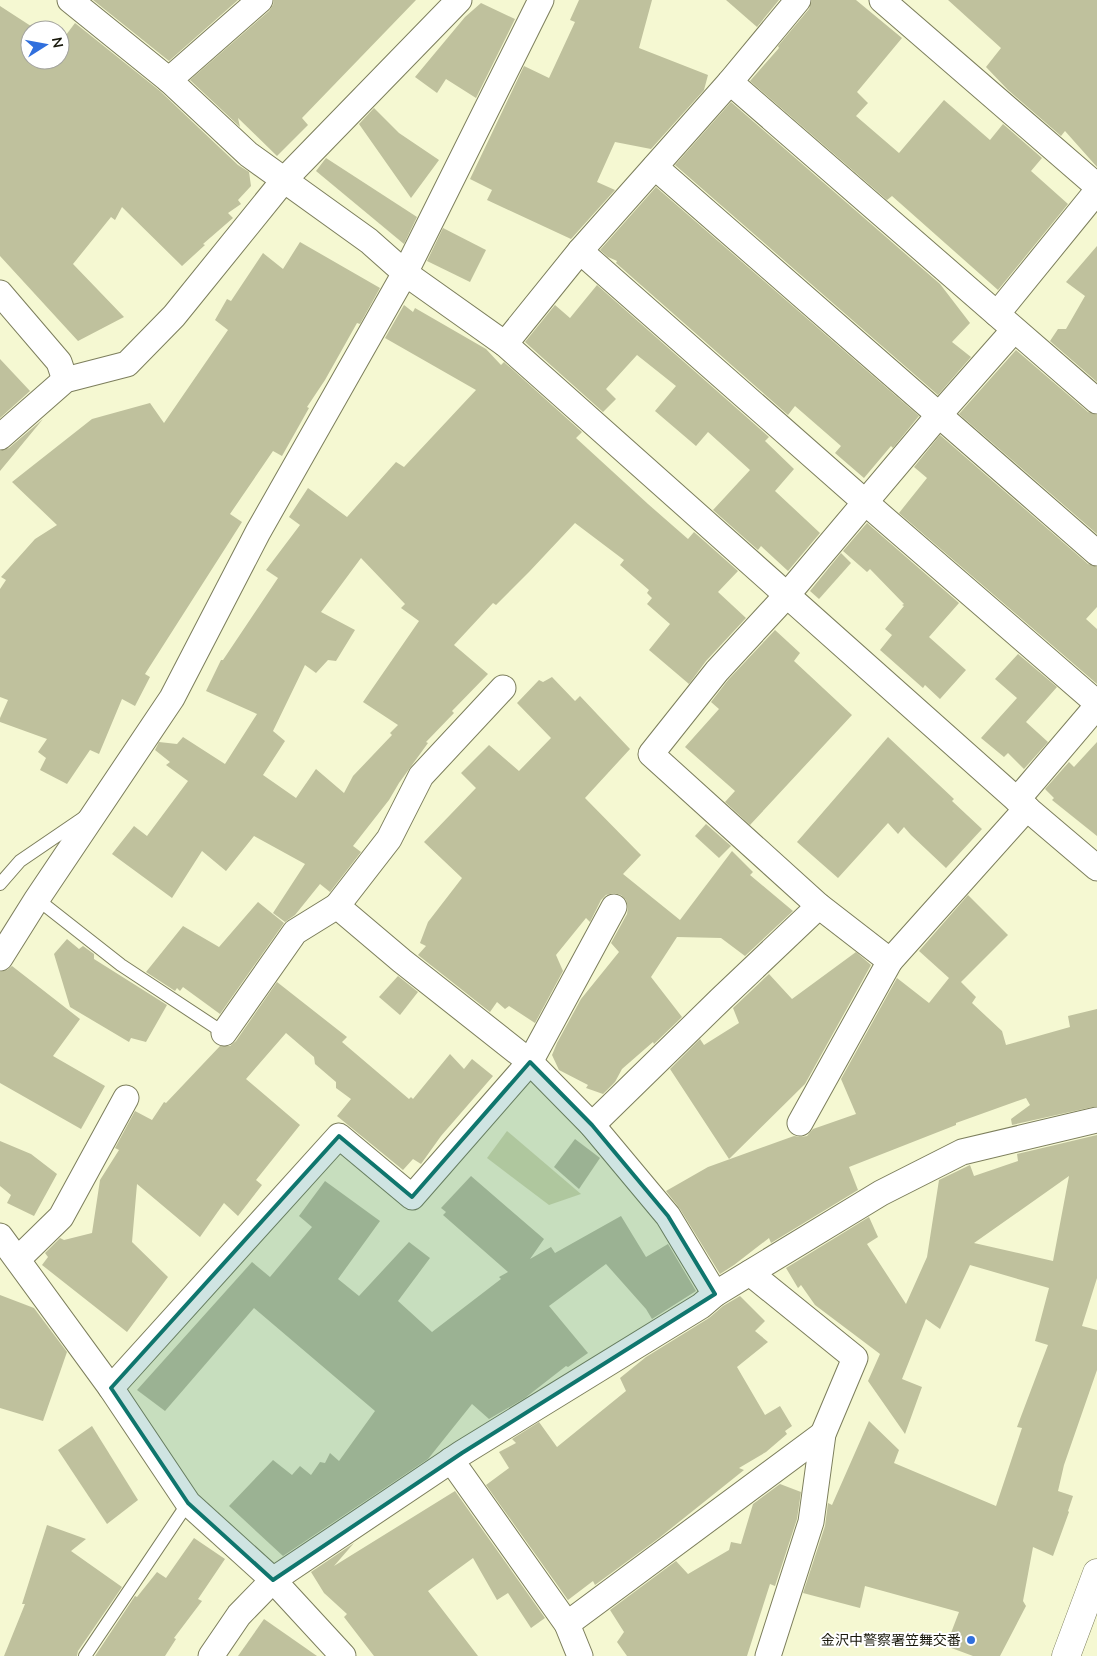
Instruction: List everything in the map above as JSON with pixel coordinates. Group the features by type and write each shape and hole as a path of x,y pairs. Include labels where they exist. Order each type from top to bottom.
{"street":[{"path":"70,0 169,80 248,154 368,241 405,273 505,344 787,596 1097,868"},
{"path":"169,80 260,0"},
{"path":"0,437 65,380 127,364 174,316 284,180 459,0"},
{"path":"0,958 37,899 172,698 258,532 405,273 541,0"},
{"path":"505,344 580,251 730,82 798,0"},
{"path":"882,0 1097,186"},
{"path":"730,82 1097,402"},
{"path":"655,167 1097,553"},
{"path":"890,961 818,906 651,754 717,671 787,596 938,416 1097,191"},
{"path":"580,251 1097,704 1022,804 890,961 800,1123"},
{"path":"0,293 59,362 65,380"},
{"path":"224,1033 295,932 338,906 389,839 421,776 503,688"},
{"path":"338,906 402,962 530,1062 592,1125 668,1216 715,1294"},
{"path":"592,1125 818,906"},
{"path":"111,1388 338,1136 412,1197 530,1062 614,907"},
{"path":"18,1259 61,1217 126,1098"},
{"path":"211,1656 239,1615 273,1580 451,1460 701,1306 715,1294 881,1193 962,1152 1097,1120"},
{"path":"0,1236 111,1388 188,1503 273,1580 343,1656"},
{"path":"750,1273 855,1358 823,1434 811,1522 768,1656"},
{"path":"567,1624 823,1434"},
{"path":"451,1460 567,1624 580,1656"},
{"path":"1066,1656 1097,1573"}],"lane":[{"path":"0,884 20,860 98,807"},
{"path":"37,899 121,965 224,1033"},
{"path":"84,1656 188,1503"}],"highlighted area":[{"path":"530,1062 592,1125 668,1216 715,1294 462,1453 273,1580 188,1503 111,1388 339,1136 412,1197"}],"green space":[{"path":"507,1131 581,1194 549,1205 487,1158"}],"building":[{"path":"93,0 238,0 169,61"},
{"path":"274,0 416,0 302,118 308,125 277,156 238,118 240,127 190,80 269,11"},
{"path":"579,0 652,0 639,48 708,75 704,90 651,149 615,142 597,182 615,190 571,239 487,200 492,190 470,179 524,66 549,78 575,22 570,20"},
{"path":"726,0 779,0 757,27"},
{"path":"812,0 856,0 902,38 857,92 868,103 856,116 899,153 944,100 990,140 1003,124 1042,158 1031,171 1068,204 998,290 892,196 887,200 750,81 779,48 778,46 809,9"},
{"path":"948,0 1097,0 1097,167 1065,131 1061,136 1008,90 986,67 1001,48"},
{"path":"481,3 515,19 476,98 446,79 437,93 415,77 465,17"},
{"path":"0,6 22,20 20,20 20,70 70,70 70,30 75,23 160,91 238,165 249,172 251,186 238,200 241,204 228,213 233,218 203,244 205,245 182,266 122,207 115,220 111,217 73,264 124,317 78,341 0,256"},
{"path":"731,102 940,284 970,323 952,342 971,357 938,395 675,165"},
{"path":"374,108 399,133 439,160 411,198 359,124"},
{"path":"326,158 417,217 404,244 316,171"},
{"path":"656,187 919,416 893,448 891,446 864,478 835,453 841,446 795,406 788,415 616,263 617,261 608,257 600,250"},
{"path":"443,228 486,250 470,282 427,261"},
{"path":"300,242 380,288 360,324 357,323 325,380 307,407 309,408 282,456 273,451 230,514 242,522 145,674 150,677 135,706 122,699 99,754 90,750 67,784 40,770 46,758 38,752 47,739 0,722 8,700 0,697 0,589 6,580 1,577 35,539 57,525 12,482 92,419 150,403 164,423 228,330 215,320 227,299 231,301 263,253 283,269"},
{"path":"1097,246 1097,382 1050,341 1058,329 1066,329 1085,296 1066,282"},
{"path":"597,285 769,437 765,441 794,469 775,491 820,533 788,571 761,546 758,550 713,510 750,470 708,432 696,446 655,411 676,386 637,355 606,389 616,399 603,412 525,342 555,305 570,318"},
{"path":"404,305 413,312 415,308 486,349 501,365 504,362 582,432 576,438 648,504 688,539 694,532 738,571 718,592 746,618 706,661 689,684 649,650 670,624 647,604 652,598 647,593 649,590 620,565 624,560 575,523 496,605 493,603 454,645 488,674 452,711 454,713 426,742 428,743 389,800 353,846 361,852 330,892 320,884 295,915 285,922 273,913 305,864 254,836 226,871 202,851 172,898 112,854 134,826 147,836 188,781 166,765 170,762 155,750 159,742 177,744 183,737 225,764 257,714 206,691 221,660 223,660 278,578 266,570 300,525 289,517 308,488 347,517 396,462 404,467 476,390 385,338","holes":["361,558 405,604 401,608 419,621 363,702 398,725 390,733 392,735 353,776 344,793 316,769 296,798 263,775 285,741 273,731 305,665 316,673 328,660 336,661 355,630 321,612"]},
{"path":"1016,350 1088,412 1097,415 1097,534 959,414"},
{"path":"0,359 30,391 0,418"},
{"path":"43,419 0,471 0,451 9,448"},
{"path":"940,435 1088,564 1097,567 1097,607 1086,619 1097,629 1097,684 899,513 927,478 914,467"},
{"path":"867,523 959,603 929,637 966,670 940,699 925,685 923,688 880,650 892,635 885,629 904,604 870,569 867,572 843,551"},
{"path":"841,553 851,563 819,599 810,591"},
{"path":"775,630 800,653 794,661 852,715 750,825 725,802 735,791 685,747 719,709 711,702 728,680"},
{"path":"1018,654 1057,687 1026,722 1048,742 1024,769 1008,753 1004,757 981,738 1017,698 995,679"},
{"path":"552,677 575,701 580,696 630,749 585,798 641,855 623,874 680,920 732,851 753,872 750,875 793,911 745,956 721,938 677,937 651,977 682,1017 654,1044 653,1042 622,1069 615,1082 603,1094 586,1088 588,1085 559,1070 552,1055 581,999 619,952 611,943 627,914 626,900 621,895 614,893 606,895 601,900 590,922 586,918 556,955 563,971 535,1023 509,1006 505,1009 497,1002 490,1012 418,955 426,946 420,943 428,922 462,878 424,842 476,788 461,773 489,745 519,771 551,738 517,703 539,680 543,682"},
{"path":"888,737 954,799 952,801 982,829 946,868 904,827 898,834 888,823 838,878 797,842"},
{"path":"1097,742 1097,836 1052,800 1054,798 1045,789 1069,762 1074,767"},
{"path":"706,824 731,846 719,858 695,836"},
{"path":"968,895 1008,935 961,982 976,997 972,1003 1002,1031 1006,1045 1070,1027 1068,1016 1097,1009 1097,1106 1012,1125 1011,1119 1030,1105 1026,1098 956,1123 956,1125 849,1167 858,1190 771,1243 769,1238 720,1274 680,1209 666,1191 708,1167 794,1136 807,1136 813,1129 856,1114 841,1079 897,978 929,1003 949,978 919,951"},
{"path":"258,902 284,923 220,1014 183,987 180,991 177,988 175,991 146,972 183,926 219,947"},
{"path":"67,939 79,949 83,946 94,954 94,959 167,1005 146,1042 131,1038 129,1042 70,1007 54,954"},
{"path":"856,952 871,965 805,1084 729,1159 670,1069 700,1039 704,1045 739,1023 733,1008 769,974 792,999"},
{"path":"12,966 80,1019 53,1056 105,1086 81,1129 0,1083 0,972"},
{"path":"398,976 418,992 400,1015 379,997"},
{"path":"277,982 347,1037 342,1042 409,1099 411,1097 413,1099 450,1054 464,1069 472,1059 493,1076 441,1136 421,1164 413,1159 403,1170 337,1116 351,1099 336,1088 336,1082 315,1064 314,1057 286,1033 246,1079 300,1125 256,1180 262,1185 238,1216 224,1203 200,1237 137,1184 132,1242 168,1277 127,1332 42,1265 48,1257 45,1253 60,1238 64,1240 92,1233 100,1180 119,1150 115,1148 135,1111 152,1120 164,1102 166,1103 220,1046 230,1046 236,1041"},
{"path":"1097,1135 1097,1278 1082,1326 1097,1330 1097,1370 1064,1465 1058,1491 1073,1496 1053,1556 1033,1547 1023,1601 1026,1606 1000,1656 973,1656 946,1646 959,1612 865,1586 860,1608 803,1593 825,1526 828,1503 832,1505 869,1421 899,1450 894,1463 996,1506 1022,1428 1017,1427 1048,1345 1035,1341 1049,1288 970,1265 940,1329 926,1319 902,1379 922,1387 905,1434 868,1381 880,1354 815,1305 801,1285 798,1288 786,1268 869,1217 878,1237 867,1244 906,1304 927,1257 939,1180 970,1165 974,1176 1018,1161 1017,1154","holes":["1069,1176 1053,1261 974,1243"]},
{"path":"575,1139 600,1158 579,1189 554,1167"},
{"path":"0,1141 31,1154 57,1174 34,1216 7,1203 11,1195 0,1186"},
{"path":"471,1176 544,1239 530,1259 551,1247 555,1253 621,1216 646,1257 668,1244 696,1291 652,1319 646,1309 606,1264 549,1306 588,1353 568,1367 566,1366 525,1398 489,1419 472,1404 428,1459 283,1556 229,1506 273,1460 292,1475 300,1466 311,1475 320,1462 325,1463 330,1453 339,1461 375,1411 254,1308 165,1411 137,1390 252,1262 270,1277 312,1227 299,1216 325,1181 380,1221 338,1279 359,1296 409,1242 430,1258 398,1301 432,1332 501,1279 499,1277 508,1272 443,1215 446,1212 441,1208"},
{"path":"0,1295 34,1308 67,1352 43,1421 0,1408"},
{"path":"740,1296 765,1321 755,1331 768,1342 737,1367 765,1415 780,1406 792,1426 785,1431 787,1434 766,1452 739,1468 744,1470 659,1538 595,1585 593,1581 568,1600 486,1485 509,1468 499,1452 516,1443 512,1439 539,1422 557,1447 626,1391 620,1378 646,1357 709,1318 723,1306"},
{"path":"92,1426 138,1500 107,1524 58,1450"},
{"path":"780,1484 801,1492 797,1519 775,1586 770,1584 747,1656 627,1656 617,1642 624,1632 610,1610 676,1561 688,1574 729,1550 731,1542 741,1544 753,1504"},
{"path":"455,1491 545,1618 531,1628 508,1593 497,1600 473,1558 428,1591 478,1656 374,1656 344,1617 347,1614 324,1593 311,1572 354,1543 334,1566"},
{"path":"47,1525 86,1539 71,1551 122,1587 78,1651 77,1656 4,1656 25,1604 22,1604"},
{"path":"194,1538 225,1559 198,1599 202,1601 174,1638 176,1639 165,1656 95,1656 135,1596 137,1597 157,1572 166,1578"},
{"path":"264,1619 317,1656 238,1656"}],"place":[{"name":"金沢中警察署笠舞交番","path":"971,1640"}]}
